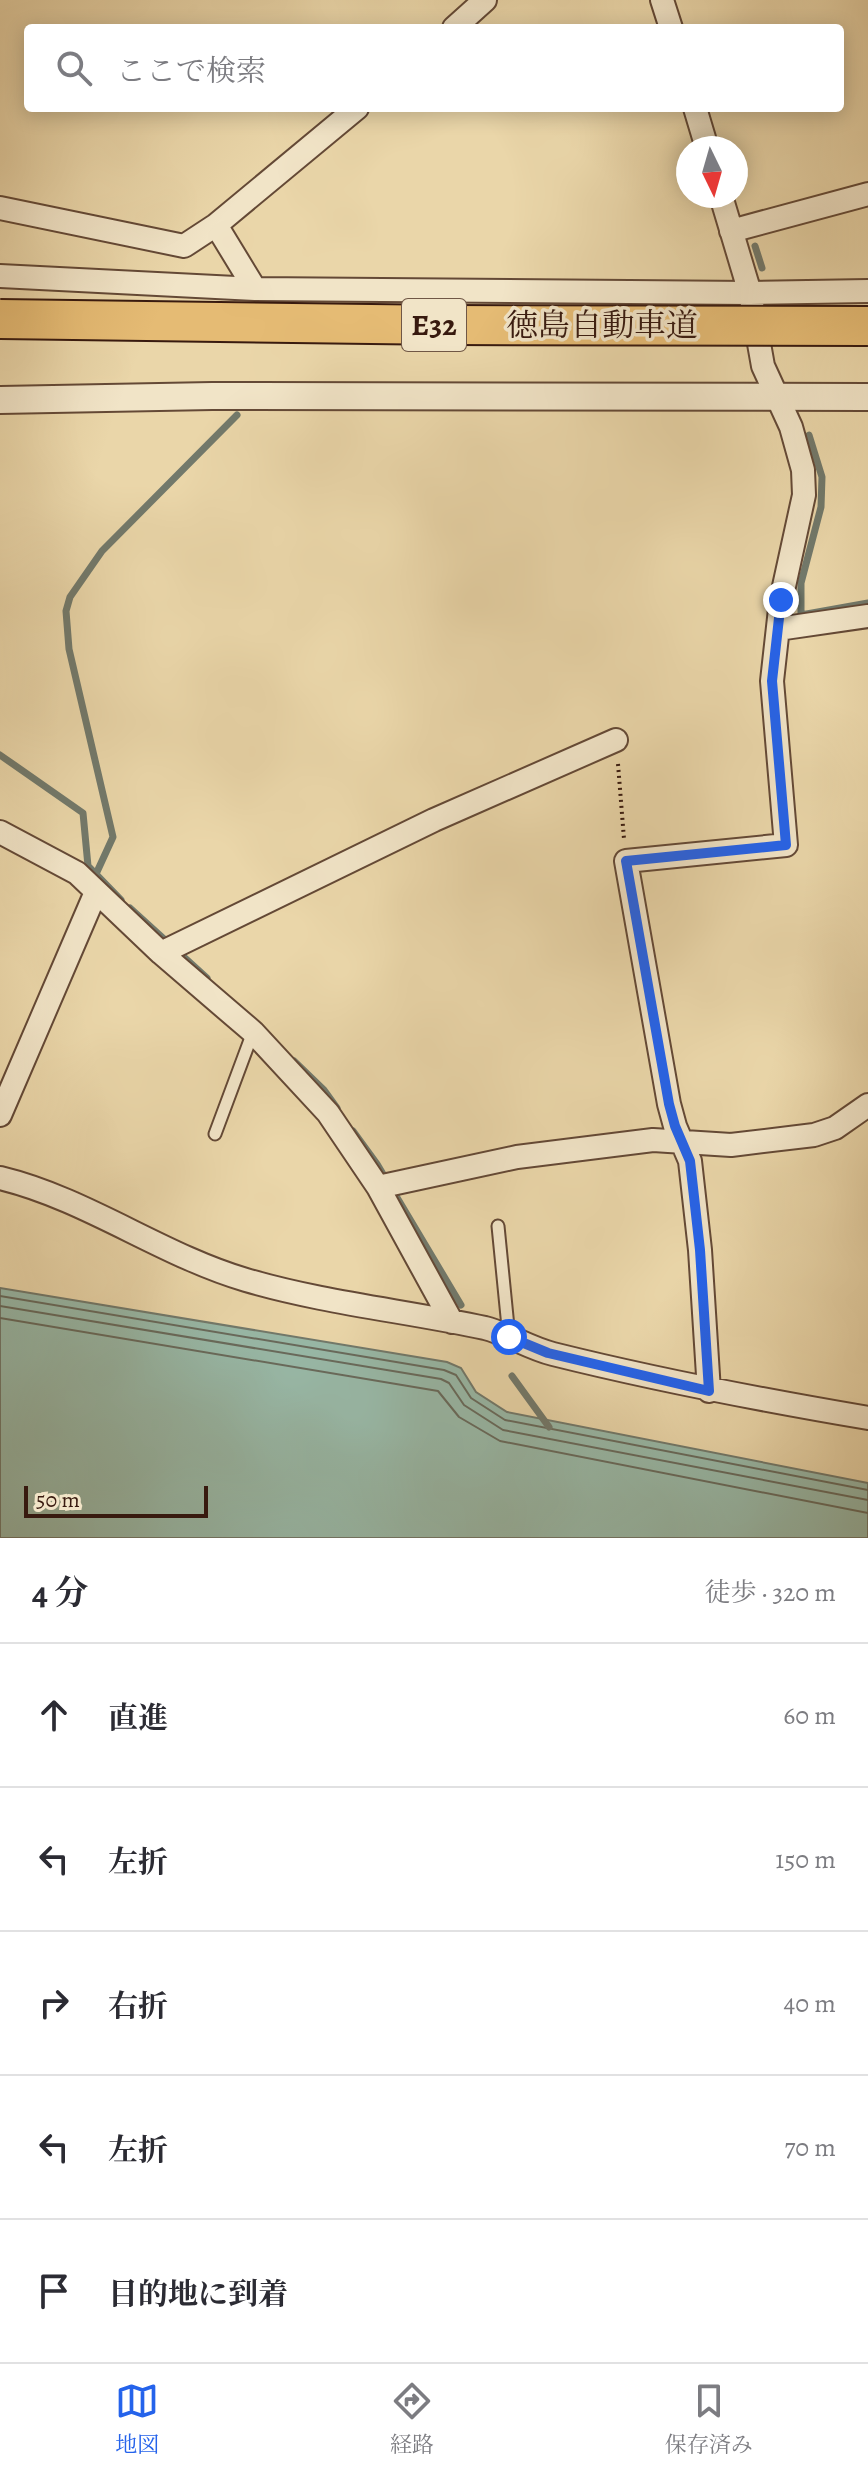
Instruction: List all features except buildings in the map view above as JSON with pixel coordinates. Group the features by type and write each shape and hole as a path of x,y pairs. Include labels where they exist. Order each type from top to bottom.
{"highway":[{"name":"徳島自動車道","path":"0,319 868,326"}],"street":[{"path":"458,24 485,0"},
{"path":"662,0 670,24"},
{"path":"0,208 184,246 216,225 352,112"},
{"path":"696,112 703,136"},
{"path":"731,231 868,194"},
{"path":"709,1391 690,1161 669,1104 626,861 786,845 772,681 781,600 804,495 803,470 791,427 763,366 750,293 724,208"},
{"path":"216,225 255,289"},
{"path":"0,276 255,289 868,291"},
{"path":"0,400 212,396 868,397"},
{"path":"778,629 868,616"},
{"path":"170,948 434,820 616,740"},
{"path":"0,832 65,866 170,948 328,1113 386,1185 452,1322"},
{"path":"0,1115 96,892"},
{"path":"386,1185 517,1157 653,1140 731,1145 814,1135 835,1128 868,1105"},
{"path":"0,1178 37,1187 149,1241 245,1280 342,1302 489,1329 548,1353 709,1391 868,1418"}],"lane":[{"path":"215,1134 253,1032"},
{"path":"498,1226 509,1337"}],"path":[{"path":"616,740 626,861"}],"water":[{"path":"0,1288 447,1362 461,1368 476,1392 507,1412 868,1483 868,1538 0,1538"}],"waterway":[{"path":"755,246 762,268"},
{"path":"96,874 113,837 69,649 66,611 70,597 102,551 237,415"},
{"path":"809,435 822,477 821,507 801,583 801,615 868,603"},
{"path":"0,755 83,813 88,866 121,900"},
{"path":"130,908 207,978"},
{"path":"294,1061 324,1090 337,1108"},
{"path":"353,1131 377,1164 461,1305"},
{"path":"512,1376 549,1427"}],"route":[{"path":"509,1337 548,1353 709,1391 700,1250 690,1161 669,1104 626,861 786,845 772,681 781,600"}]}
